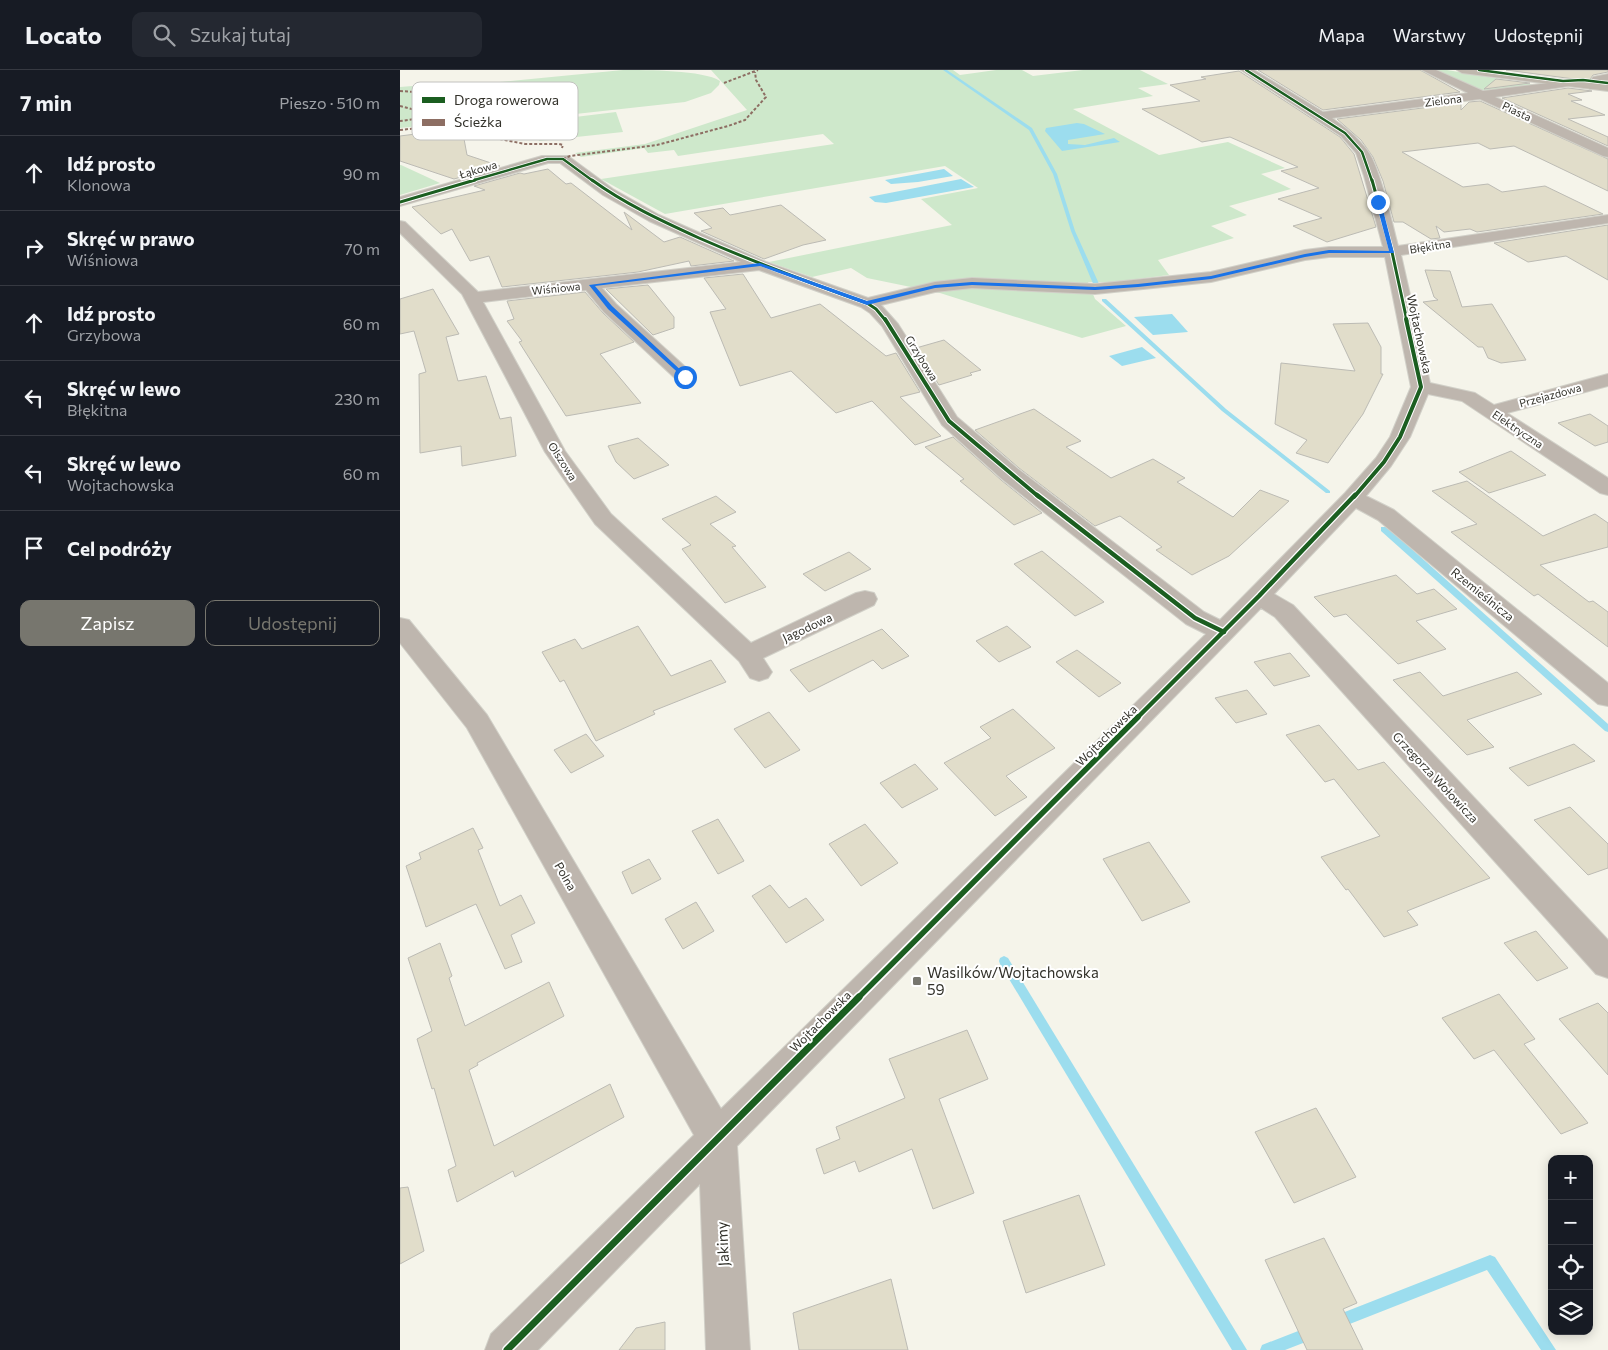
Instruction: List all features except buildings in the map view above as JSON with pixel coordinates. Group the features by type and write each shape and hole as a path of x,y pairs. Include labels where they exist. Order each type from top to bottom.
{"main road":[{"path":"1462,70 1608,88"}],"street":[{"name":"Wojtachowska","path":"507,1350 1224,632 1353,498 1384,462 1400,437 1421,386 1392,252 1372,176 1362,152 1345,133 1321,116 1246,70"},
{"name":"Piasta","path":"1427,70 1608,153"},
{"path":"1594,87 1597,79 1608,77"},
{"name":"Zielona","path":"1321,116 1565,84"},
{"name":"Łąkowa","path":"400,202 547,159 563,159 608,192 654,218 760,265"},
{"name":"Błękitna","path":"872,306 948,285 995,284 1110,288 1211,278 1305,255 1329,252 1392,252 1608,219"},
{"name":"Olszowa","path":"400,225 469,292 556,452 603,519 753,664"},
{"path":"760,265 872,306"},
{"name":"Wiśniowa","path":"472,298 760,265"},
{"path":"591,285 610,308 685,377"},
{"name":"Grzybowa","path":"872,306 889,324 949,421 1010,474 1195,618 1224,632"},
{"name":"Przejazdowa","path":"1492,411 1608,380"},
{"name":"Elektryczna","path":"1421,386 1468,397 1608,488"},
{"name":"Rzemieślnicza","path":"1353,498 1386,515 1608,697"},
{"name":"Grzegorza Wołowicza","path":"1259,596 1284,611 1608,963"},
{"name":"Jagodowa","path":"753,664 866,599"},
{"name":"Polna","path":"400,626 477,722 717,1138"},
{"name":"Jakimy","path":"717,1138 728,1350"}],"green space":[{"path":"623,70 688,73 712,77 720,81 719,85 711,93 685,102 578,114 578,82 500,82"},
{"path":"711,70 953,70 960,75 996,70 1022,70 1033,76 1083,70 1140,70 1168,84 1138,88 1153,96 1073,109 1159,155 1228,142 1285,168 1261,174 1291,189 1229,206 1247,215 1211,226 1234,238 1158,260 1169,275 1113,282 1088,282 1095,299 1126,326 1082,338 940,293 867,278 851,268 812,277 769,262 952,225 921,199 978,188 945,166 665,214 601,179 834,144 823,134 678,156 674,150 648,153 644,148 581,157 575,153 645,144 747,110"},
{"path":"1434,70 1447,70 1536,85 1493,91 1479,90"},
{"path":"412,86 412,127 400,128 400,87"},
{"path":"616,112 623,132 578,137 578,117"},
{"path":"401,165 440,183 400,195"}],"water":[{"path":"1077,123 1084,124 1105,134 1068,140 1068,144 1085,145 1114,138 1120,142 1062,151 1045,131 1046,128"},
{"path":"944,169 953,176 891,184 885,180"},
{"path":"961,179 974,187 886,203 875,202 869,197"},
{"path":"1172,314 1188,332 1153,335 1134,317"},
{"path":"1142,347 1156,358 1122,366 1109,356"}],"waterway":[{"path":"945,70 1031,129 1055,174 1073,231 1097,286"},
{"path":"1104,300 1224,410 1328,492"},
{"path":"1384,529 1608,729"},
{"path":"1004,961 1240,1350"},
{"path":"1337,1322 1490,1262 1549,1350"},
{"path":"1267,1350 1311,1333"}],"marked path":[{"path":"724,83 758,70"},
{"path":"563,159 570,156 657,145 745,120 766,97 756,80 755,72"},
{"path":"400,91 412,92"},
{"path":"400,106 412,110"},
{"path":"400,121 412,119"},
{"path":"400,130 412,129"},
{"path":"505,140 525,144 559,144 563,145 562,148"}],"cycle path":[{"path":"507,1350 1259,596 1353,498 1384,462 1400,437 1421,387 1392,252 1371,176 1362,152 1345,133 1321,116 1246,70"},
{"path":"1479,70 1563,81 1583,80 1608,83"},
{"path":"400,202 547,159 563,159 608,192 654,218 760,265 867,303 876,309 889,324 949,421 1010,474 1195,618 1224,632"}],"place":[{"name":"Wasilków/Wojtachowska 59","path":"917,981"}],"route":[{"path":"685,377 610,308 591,285 760,265 867,303 935,287 972,284 1095,289 1138,286 1211,278 1305,255 1329,252 1392,252 1378,202"}]}
